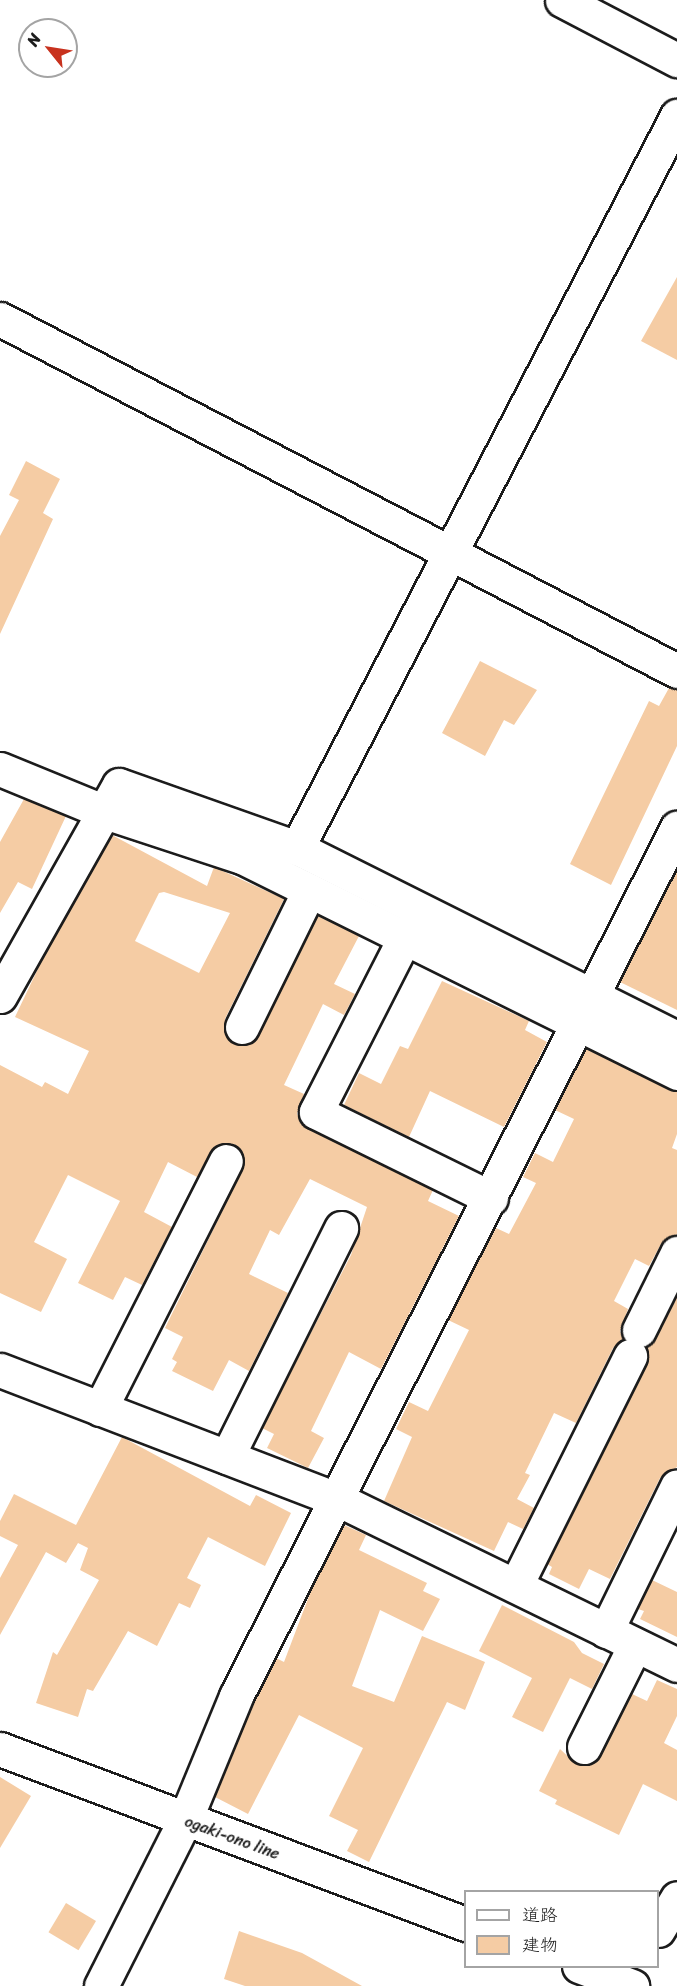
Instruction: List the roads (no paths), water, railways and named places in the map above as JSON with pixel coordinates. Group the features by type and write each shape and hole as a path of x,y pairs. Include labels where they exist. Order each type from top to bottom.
{"street":[{"path":"562,0 677,60"},
{"path":"297,848 677,116"},
{"path":"0,319 677,671"},
{"path":"0,769 105,812 242,858 677,1073"},
{"path":"0,996 119,785 297,848 677,1038"},
{"path":"101,1986 185,1820 236,1696 339,1500 677,828"},
{"path":"242,1027 309,891"},
{"path":"405,939 316,1112 491,1198"},
{"path":"100,1409 226,1161"},
{"path":"227,1457 340,1228"},
{"path":"516,1586 677,1252"},
{"path":"0,1370 339,1500 677,1665"},
{"path":"606,1630 677,1486"},
{"path":"584,1747 635,1645"},
{"name":"ogaki-ono line","path":"0,1749 464,1924"},
{"path":"659,1927 677,1898"},
{"path":"587,1968 631,1979"}]}
